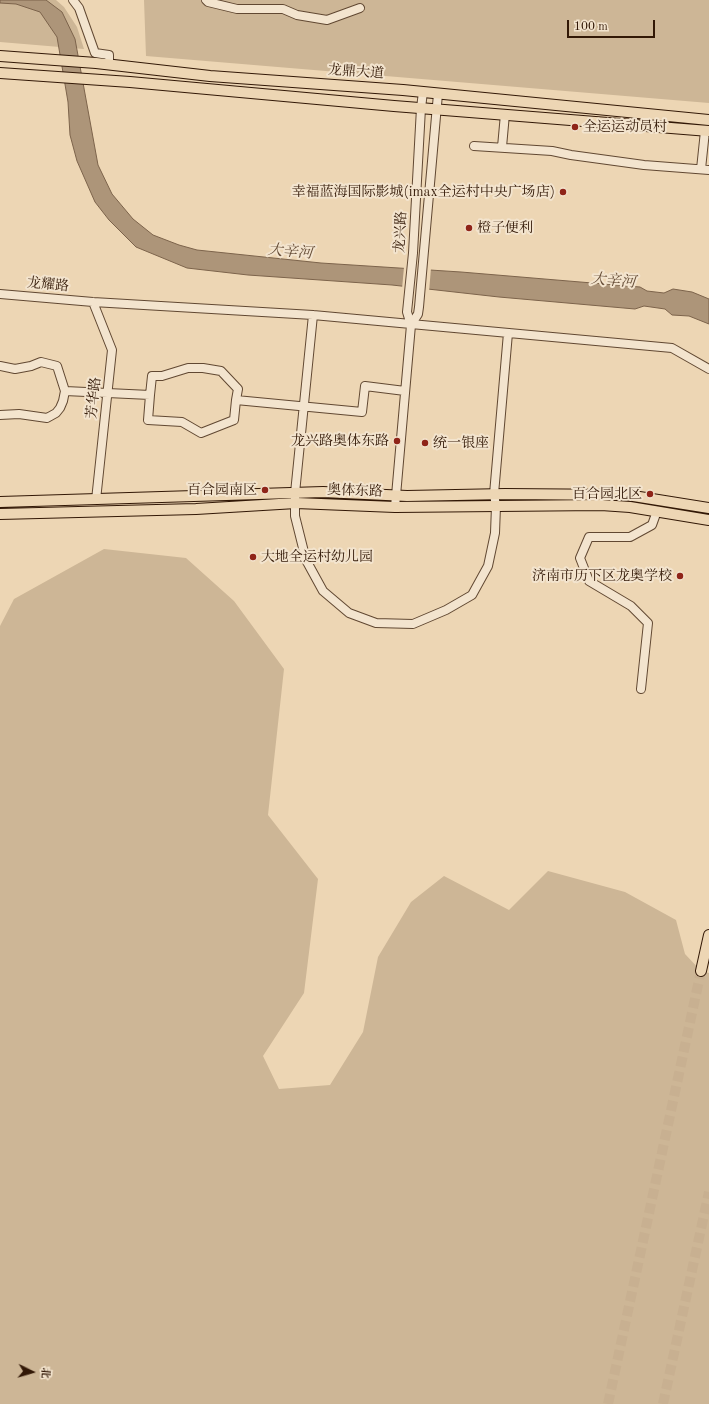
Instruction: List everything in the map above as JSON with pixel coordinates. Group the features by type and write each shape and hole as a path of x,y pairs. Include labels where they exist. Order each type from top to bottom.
{"main road":[{"name":"龙鼎大道","path":"0,56 96,63 210,76 423,92 709,120"},
{"path":"0,73 130,82 421,108 707,131"},
{"path":"0,502 296,498 323,492 407,496 494,494 627,496 709,508"},
{"name":"奥体东路","path":"0,514 196,509 296,498 395,507 601,505 630,507 709,520"},
{"path":"701,971 709,936"}],"street":[{"path":"73,0 79,8 91,39 94,54 109,55 110,65"},
{"path":"206,0 208,2 237,10 283,9 297,15 327,20 360,8"},
{"name":"龙兴路","path":"395,507 411,325 407,312 413,253 423,92"},
{"name":"龙兴路","path":"411,325 418,314 419,307 438,94"},
{"path":"502,148 505,114"},
{"path":"474,146 552,151 644,165 705,169 707,131"},
{"name":"龙耀路","path":"0,294 93,302 313,316 672,348 709,369"},
{"name":"芳华路","path":"93,302 112,350 96,500"},
{"path":"313,316 295,516 306,560 323,590 349,613 376,623 413,624 446,610 472,596 488,566 495,533 496,506 494,494 508,333"},
{"path":"0,366 15,369 31,366 41,362 57,366 65,391 60,408 56,413 47,418 19,414 0,415"},
{"path":"188,368 203,368 221,371 238,389 236,400 234,420 201,433 182,422 148,420 152,376 162,376 188,368"},
{"path":"236,400 362,412 365,386 405,391"},
{"path":"65,391 150,395"},
{"path":"641,690 648,623 631,606 589,581 580,558 590,536 630,537 652,524 657,511"}],"shaded area":[{"path":"0,0 56,0 64,7 77,27 84,49 0,42"},
{"path":"0,0 46,0 62,12 75,39 98,165 112,194 133,219 153,235 197,250 321,263 461,272 640,287 647,291 664,293 673,289 692,292 709,299 709,324 689,316 672,315 665,309 644,306 635,309 499,297 392,285 248,275 187,268 136,247 109,220 95,202 77,161 70,135 68,102 57,37 40,12 16,4 0,3"},
{"path":"144,0 709,0 709,103 146,56"},
{"path":"104,549 186,558 234,601 284,669 268,815 318,879 304,993 263,1056 279,1089 330,1085 363,1032 378,957 411,902 444,876 509,910 548,871 625,892 676,920 685,954 701,971 709,973 709,1404 0,1404 0,626 14,599"}],"pier":[{"path":"404,267 431,268 429,292 402,289"}],"tunnel":[{"path":"608,1404 701,971"},
{"path":"663,1404 709,1192"}],"place":[{"name":"全运运动员村","path":"575,127"},
{"name":"幸福蓝海国际影城(imax全运村中央广场店)","path":"563,192"},
{"name":"橙子便利","path":"469,228"},
{"name":"龙兴路奥体东路","path":"397,441"},
{"name":"统一银座","path":"425,443"},
{"name":"百合园南区","path":"265,490"},
{"name":"百合园北区","path":"650,494"},
{"name":"大地全运村幼儿园","path":"253,557"},
{"name":"济南市历下区龙奥学校","path":"680,576"}],"water label":[{"name":"大辛河","path":"290,252"},
{"name":"大辛河","path":"613,281"}]}
